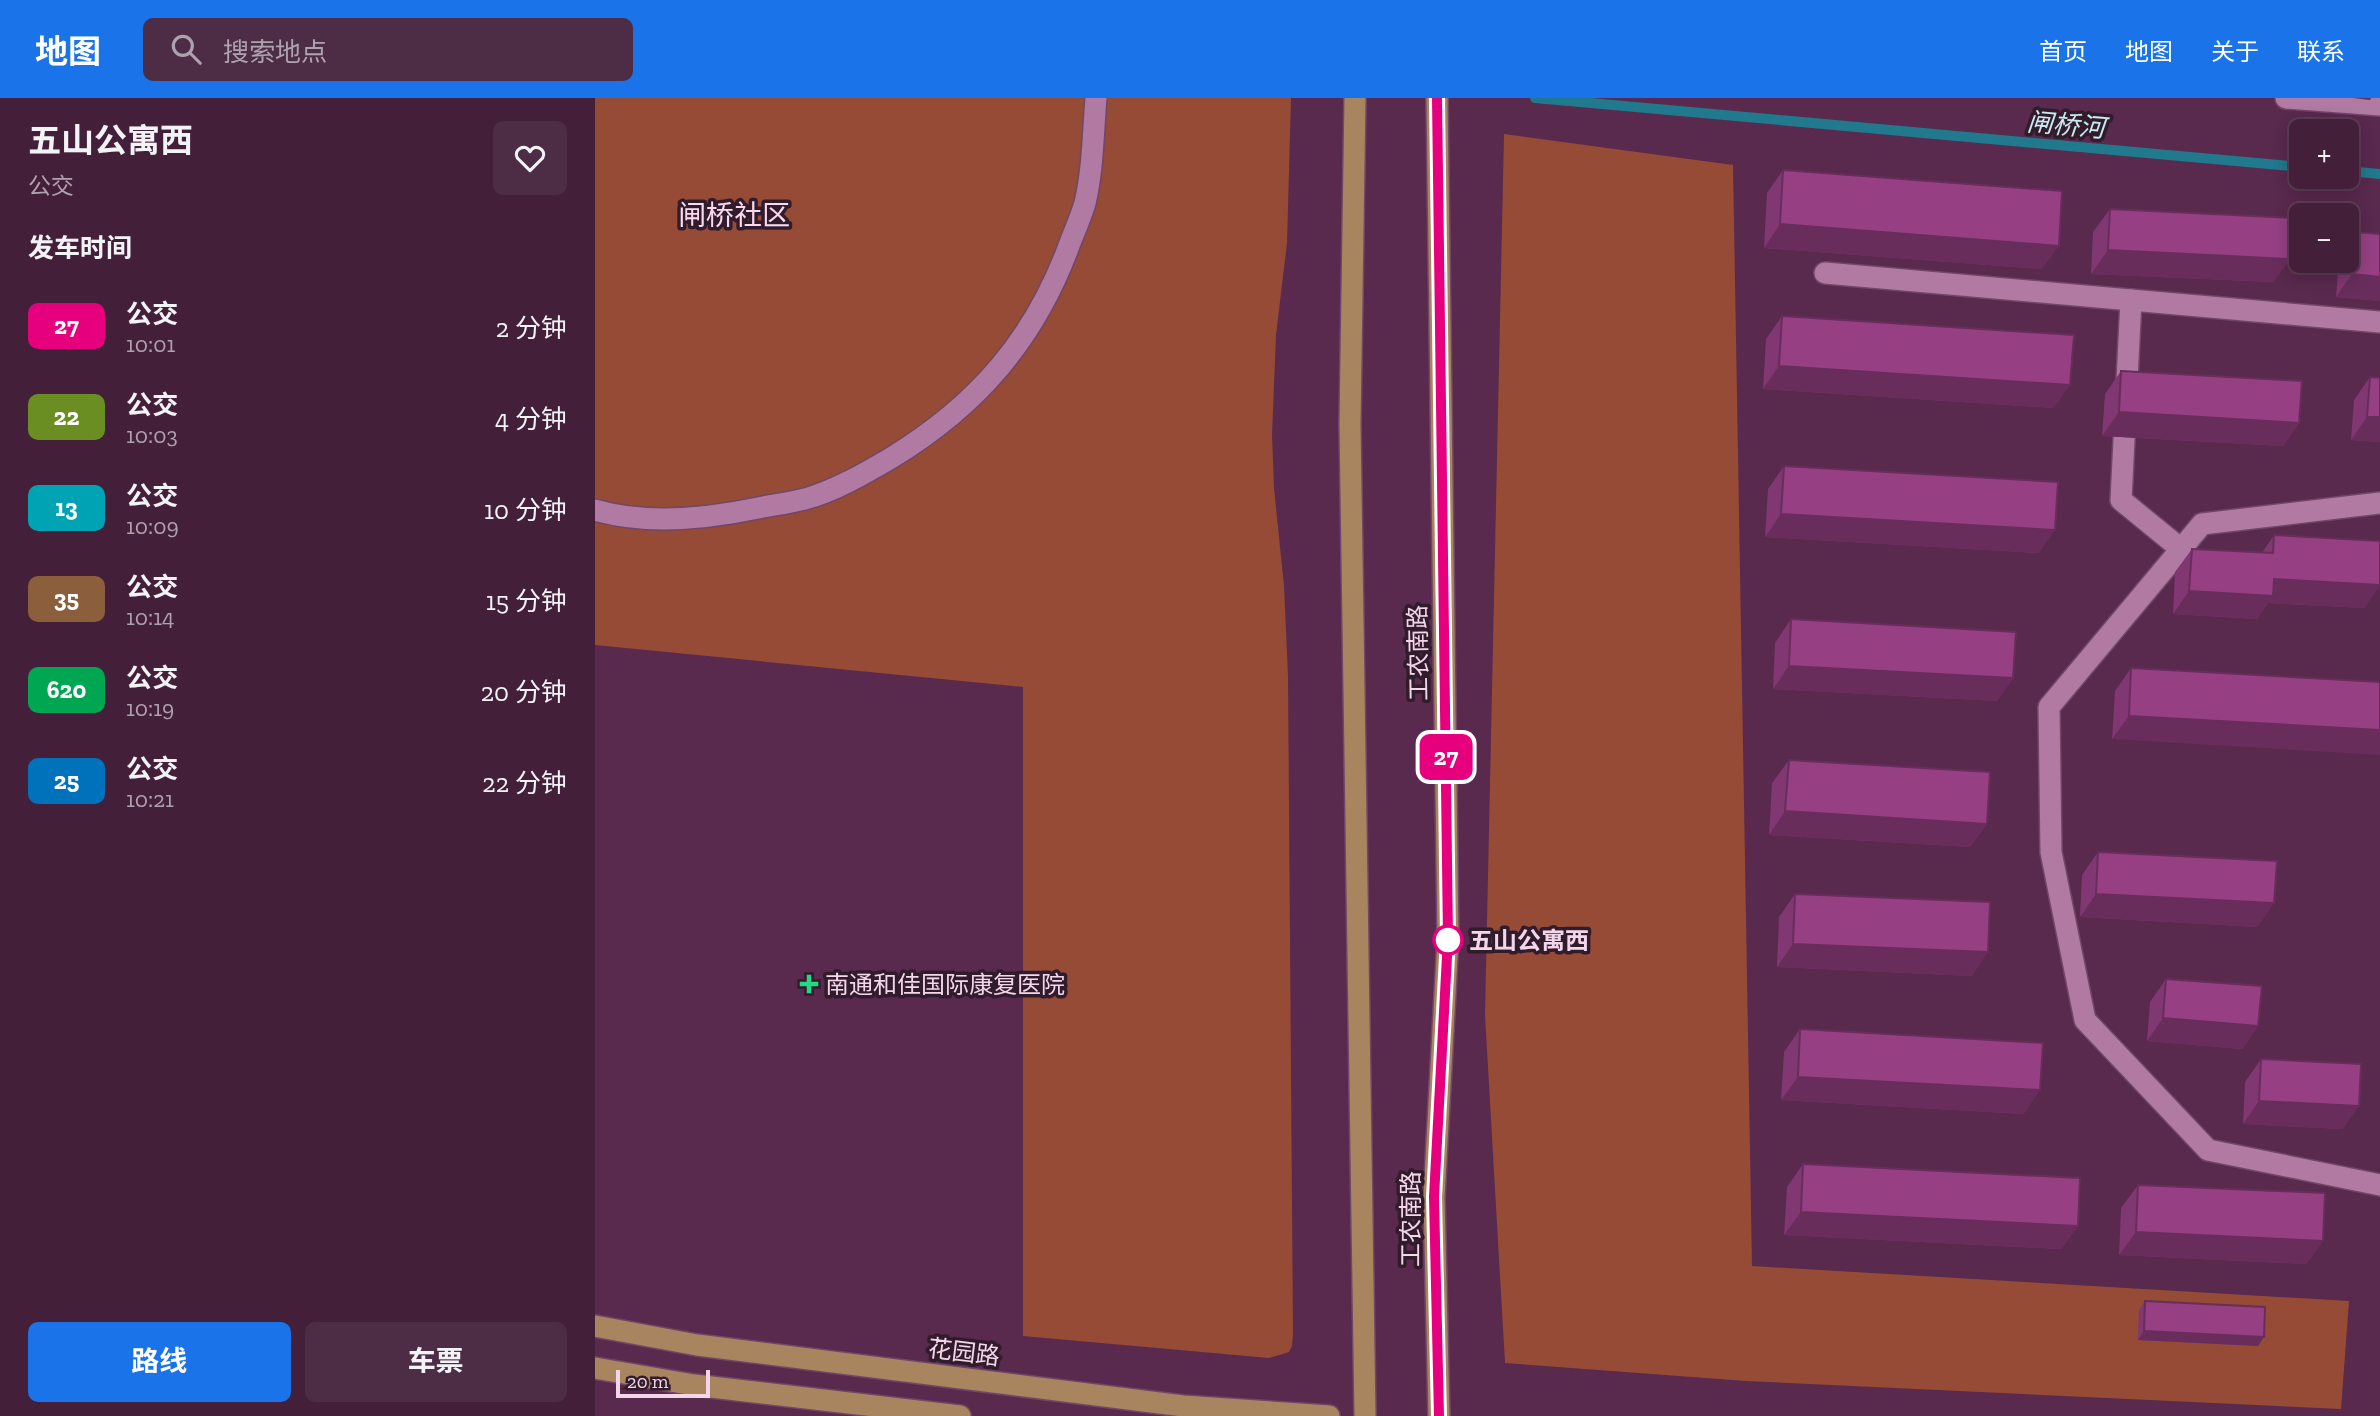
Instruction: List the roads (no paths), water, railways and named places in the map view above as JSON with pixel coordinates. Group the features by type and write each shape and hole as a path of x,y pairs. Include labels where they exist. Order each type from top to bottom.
{"main road":[{"name":"工农南路","path":"1437,98 1448,938 1434,1197 1440,1416"},
{"name":"工农南路","path":"1354,102 1350,424 1364,1416"},
{"name":"花园路","path":"595,1326 697,1345 1183,1406 1328,1416"},
{"path":"595,1368 694,1385 960,1416"}],"street":[{"path":"2285,98 2380,105"},
{"path":"595,510 613,516 679,519 722,516 806,499 876,467 958,412 990,379 1035,319 1056,280 1084,204 1091,162 1095,100"},
{"path":"1825,274 2380,322"},
{"path":"2131,300 2121,500 2181,549"},
{"path":"2380,503 2202,524 2049,707 2051,852 2085,1020 2208,1150 2380,1185"}],"waterway":[{"name":"闸桥河","path":"1535,98 2289,166"},
{"name":"闸桥河","path":"2359,172 2380,174"}],"place":[{"name":"五山公寓西","path":"1448,940"},
{"name":"南通和佳国际康复医院","path":"809,984"}],"district":[{"name":"闸桥社区","path":"734,215"}]}
